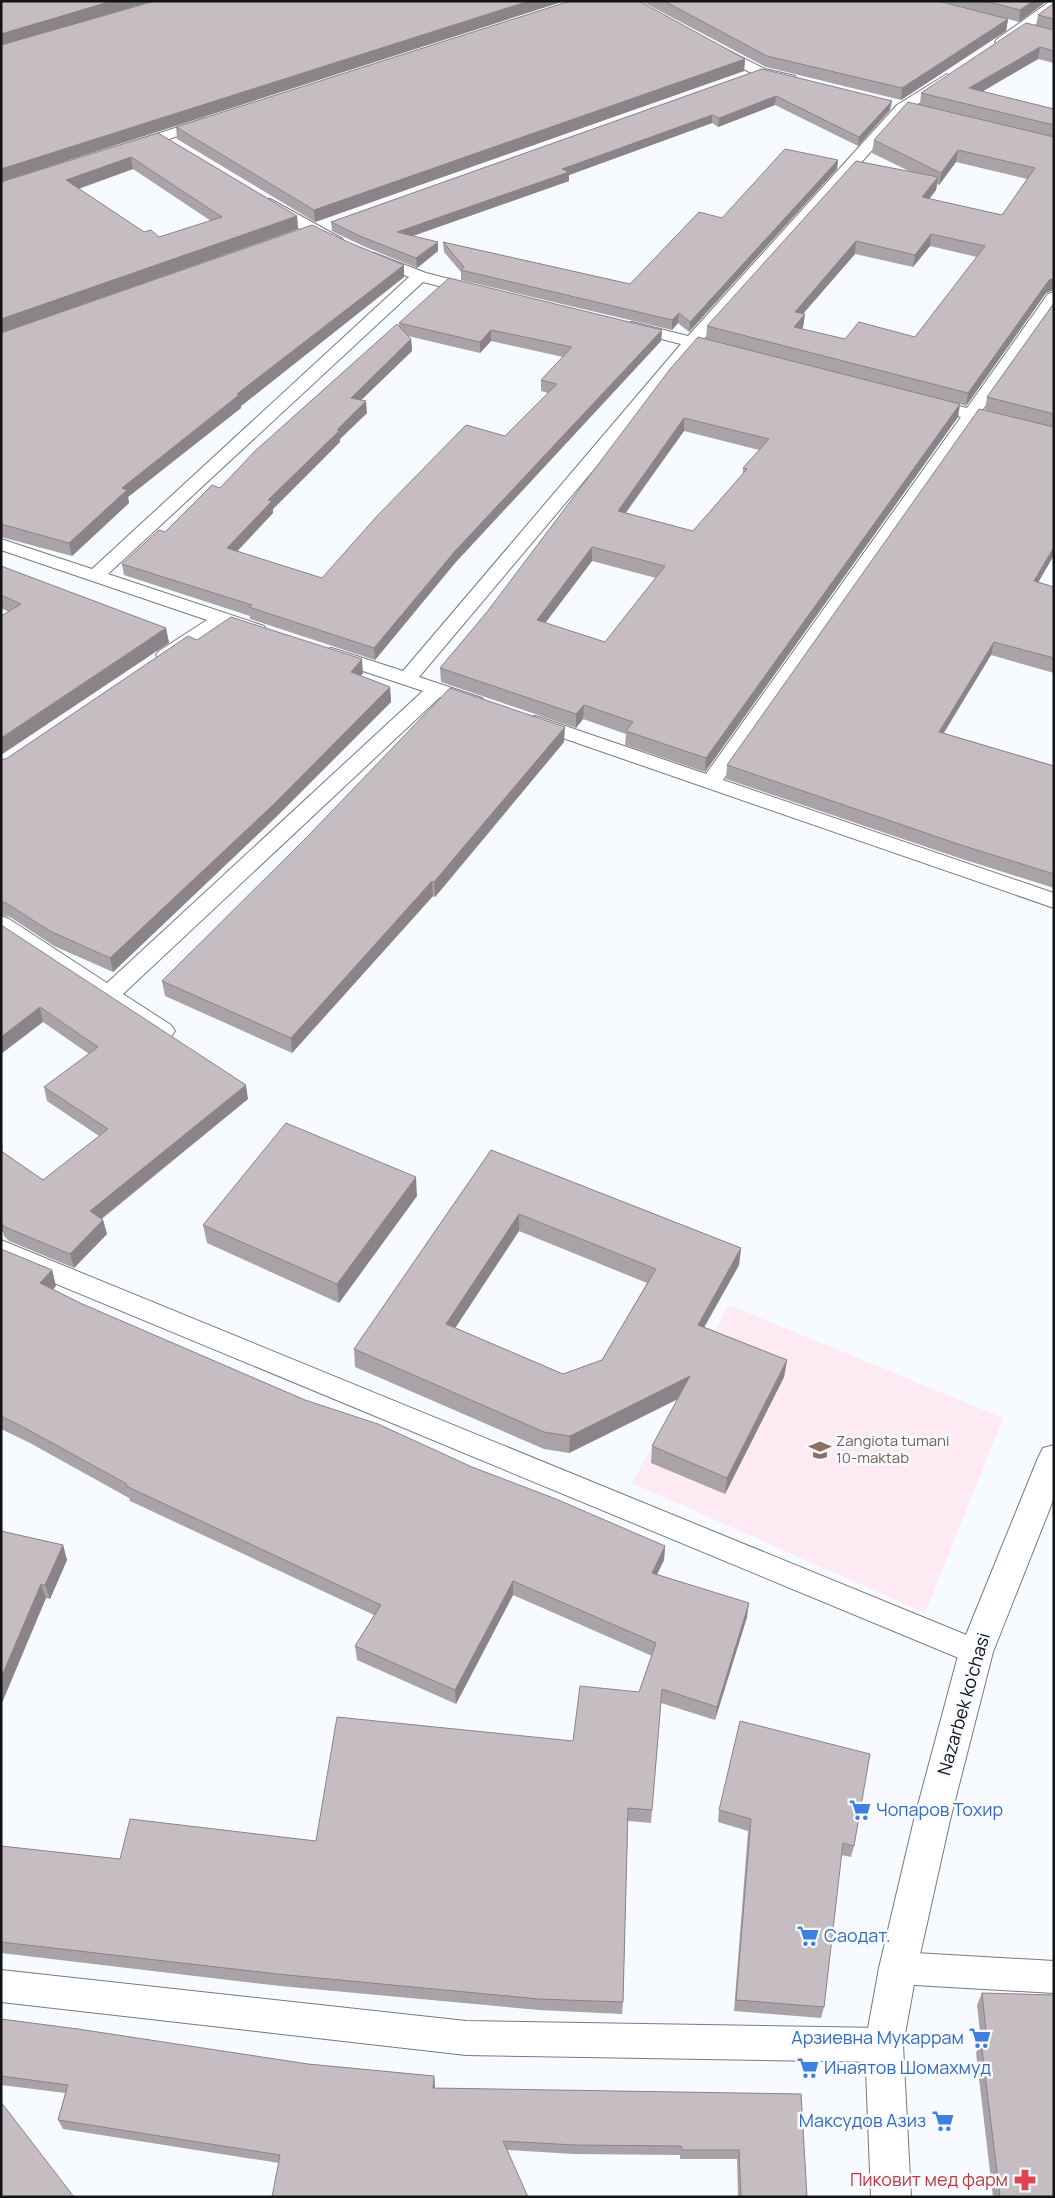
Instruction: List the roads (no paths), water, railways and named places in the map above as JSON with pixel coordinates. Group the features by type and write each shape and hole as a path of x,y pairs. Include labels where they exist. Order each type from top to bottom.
{"main road":[{"name":"Nazarbek ko'chasi","path":"891,2197 884,2045 898,1968 932,1820 976,1652 1054,1458"}],"street":[{"path":"990,50 1054,5"},
{"path":"1004,25 1038,33"},
{"path":"701,41 760,72 807,84"},
{"path":"407,679 692,342 902,108 958,71"},
{"path":"741,78 760,72"},
{"path":"883,103 921,113"},
{"path":"123,149 217,119"},
{"path":"161,137 178,147"},
{"path":"255,194 314,230 353,249 420,276 488,293"},
{"path":"296,237 333,224"},
{"path":"96,576 420,276"},
{"path":"710,783 1054,297"},
{"path":"614,323 740,355"},
{"path":"914,400 1054,435"},
{"path":"1,544 276,637"},
{"path":"148,668 220,619"},
{"path":"314,649 494,708"},
{"path":"108,995 437,689"},
{"path":"513,715 1054,900"},
{"path":"1,924 180,1042"},
{"path":"1,1250 976,1652"},
{"path":"898,1968 1054,1977"},
{"path":"1,1986 466,2038 884,2045"}],"place":[{"name":"Zangiota tumani 10-maktab","path":"820,1450"},
{"name":"Чопаров Тохир","path":"860,1810"},
{"name":"Саодат.","path":"808,1936"},
{"name":"Арзиевна Мукаррам","path":"980,2038"},
{"name":"Инаятов Шомахмуд","path":"808,2068"},
{"name":"Максудов Азиз","path":"943,2121"},
{"name":"Пиковит мед фарм","path":"1025,2180"}]}
